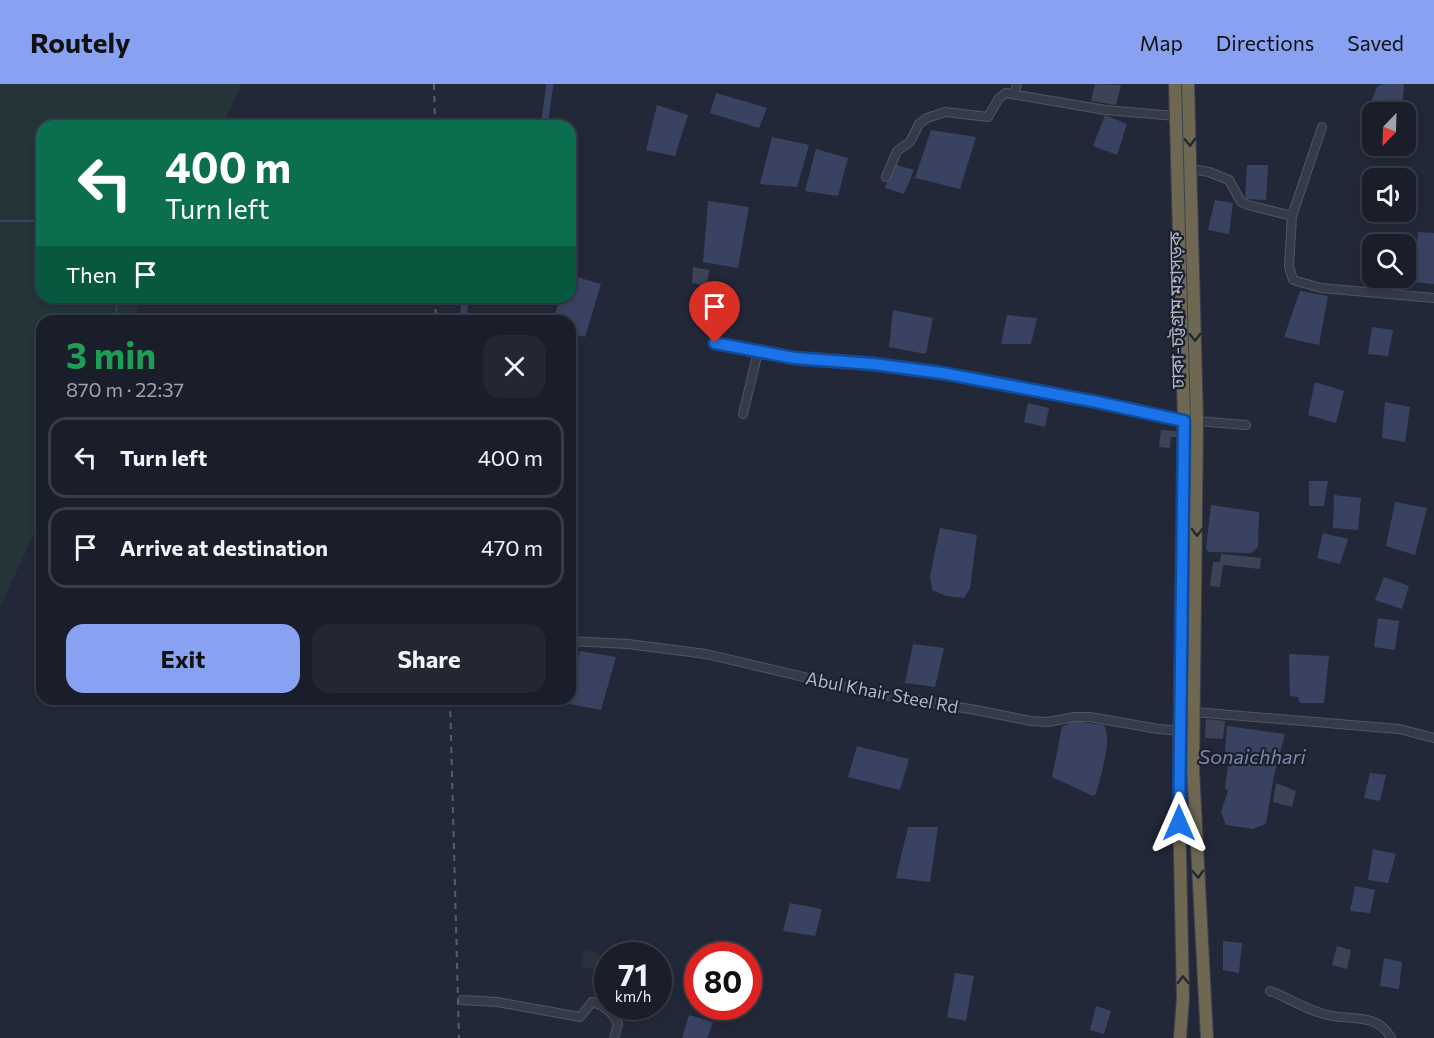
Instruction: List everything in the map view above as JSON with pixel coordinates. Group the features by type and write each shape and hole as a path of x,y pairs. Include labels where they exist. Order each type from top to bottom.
{"highway":[{"name":"ঢাকা-চট্টগ্রাম মহাসড়ক","path":"1175,84 1191,421 1187,732 1179,823 1183,998 1180,1038"},
{"name":"ঢাকা-চট্টগ্রাম মহাসড়ক","path":"1188,84 1191,169 1194,712 1187,732 1196,822 1207,1038"},
{"path":"1179,823 1196,822"}],"street":[{"path":"886,177 897,151 910,142 919,124 927,118 945,112 988,117 1002,95 1016,89 1095,109 1176,116"},
{"path":"1322,127 1292,216 1289,266 1293,280 1321,288 1434,298"},
{"path":"1191,169 1209,172 1229,180 1241,202 1292,216"},
{"path":"715,343 758,352 942,373 1191,421 1246,424"},
{"path":"743,414 758,352"},
{"name":"Abul Khair Steel Rd","path":"576,641 652,647 726,658 875,694 1031,721 1048,722 1074,717 1090,717 1187,732"},
{"path":"1194,712 1399,729 1434,738"},
{"path":"1270,991 1329,1016 1370,1019 1387,1031 1391,1038"},
{"path":"462,1000 497,1002 580,1017 592,1002 604,1006 614,1015 618,1024 614,1038"}],"shaded area":[{"path":"0,84 242,84 225,120 36,120 36,303 140,303 135,315 36,315 36,529 0,607"},
{"path":"585,949 594,953 594,969 581,967"}],"water":[{"path":"1403,84 1402,102 1372,102 1378,86"},
{"path":"716,93 767,108 759,128 710,113"},
{"path":"657,105 688,115 675,156 646,150"},
{"path":"1105,115 1127,124 1117,155 1093,146"},
{"path":"931,130 976,137 960,189 915,178"},
{"path":"772,137 809,145 797,187 760,184"},
{"path":"816,149 848,158 838,196 805,191"},
{"path":"893,164 914,170 904,194 885,188"},
{"path":"1247,165 1268,165 1266,200 1245,199"},
{"path":"1215,200 1233,203 1229,234 1208,230"},
{"path":"708,201 749,207 738,268 703,262"},
{"path":"1418,232 1434,233 1434,284 1416,282"},
{"path":"576,277 601,284 585,337 576,335 576,315 555,315 558,303 576,303"},
{"path":"1300,291 1328,296 1319,345 1284,337"},
{"path":"893,310 933,318 926,354 889,347"},
{"path":"1007,315 1037,318 1031,344 1001,344"},
{"path":"1372,327 1393,330 1388,356 1368,354"},
{"path":"1315,382 1344,391 1336,423 1308,415"},
{"path":"1385,402 1410,407 1405,442 1382,438"},
{"path":"1028,403 1049,408 1045,427 1024,422"},
{"path":"1309,481 1328,481 1324,506 1309,506"},
{"path":"1334,495 1361,498 1358,530 1333,528"},
{"path":"1395,502 1427,508 1415,555 1386,546"},
{"path":"1211,505 1259,512 1258,547 1251,553 1209,552 1206,549"},
{"path":"940,528 977,535 970,588 964,598 946,596 932,590 930,576"},
{"path":"1323,533 1348,539 1340,564 1317,558"},
{"path":"1384,577 1409,586 1402,609 1375,600"},
{"path":"1378,618 1399,621 1395,650 1374,647"},
{"path":"913,644 944,648 935,687 905,683"},
{"path":"580,651 616,657 601,710 575,705 576,665"},
{"path":"1289,654 1329,656 1324,703 1300,703 1298,697 1290,696"},
{"path":"1073,721 1104,725 1106,732 1105,758 1096,794 1093,796 1052,777 1062,727"},
{"name":"Sonaichhari","path":"1227,726 1285,734 1274,775 1266,824 1253,829 1226,825 1221,812 1228,791 1225,788 1228,765 1224,762"},
{"path":"857,746 909,759 900,790 848,777"},
{"path":"1370,773 1386,775 1380,801 1364,798"},
{"path":"908,827 938,827 930,882 896,878"},
{"path":"1373,849 1396,854 1388,883 1368,880"},
{"path":"1355,886 1375,890 1370,913 1350,911"},
{"path":"790,903 822,909 815,936 783,931"},
{"path":"1223,941 1242,943 1239,973 1223,970"},
{"path":"1384,958 1402,962 1399,989 1380,986"},
{"path":"955,973 974,976 966,1021 947,1017"},
{"path":"1096,1006 1111,1011 1104,1034 1090,1030"},
{"path":"687,1020 713,1022 707,1038 682,1038"}],"building":[{"path":"1095,84 1121,85 1116,105 1091,101"},
{"path":"693,267 709,270 707,286 692,283"},
{"path":"1161,430 1176,431 1176,437 1171,437 1170,448 1159,447"},
{"path":"1221,554 1261,558 1260,569 1223,565 1220,587 1210,586 1213,562 1220,562"},
{"path":"1206,719 1225,721 1223,739 1205,738"},
{"path":"1276,783 1296,791 1292,807 1273,802"},
{"path":"1337,946 1351,950 1347,969 1332,965"}],"waterway":[{"path":"545,120 550,84"},
{"path":"0,221 36,221"},
{"path":"116,303 117,315"},
{"path":"464,303 464,315"}],"railway":[{"path":"434,84 435,120"},
{"path":"435,303 436,315"},
{"path":"450,705 459,1038"}],"route":[{"path":"715,343 794,358 873,364 942,373 1184,421 1179,823"}]}
